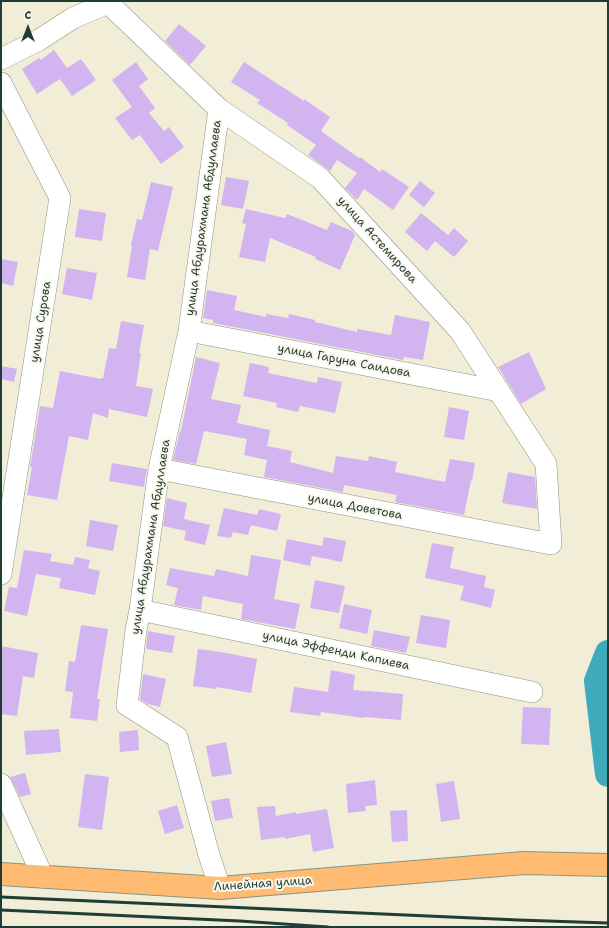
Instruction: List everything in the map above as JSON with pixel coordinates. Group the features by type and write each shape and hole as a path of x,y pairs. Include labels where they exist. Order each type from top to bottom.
{"main road":[{"name":"Линейная улица","path":"1,874 220,888 524,863 608,865"}],"street":[{"name":"улица Астемирова","path":"1,59 39,40 73,18 108,3 218,108 320,178 460,331 546,464 551,544"},
{"name":"улица Сурова","path":"1,83 60,198 1,574"},
{"name":"улица Абдурахмана Абдуллаева","path":"218,108 189,331 159,469 136,630 127,706 177,737 209,855 220,888"},
{"name":"улица Гаруна Саидова","path":"189,331 499,391"},
{"name":"улица Доветова","path":"159,469 551,544"},
{"name":"улица Эффенди Капиева","path":"140,610 532,692"},
{"path":"1,784 42,877"}],"building":[{"path":"179,24 206,46 190,65 165,41"},
{"path":"54,50 67,68 81,59 96,80 72,96 60,79 37,94 22,69 39,58 41,60"},
{"path":"136,62 148,79 139,86 155,108 149,113 164,131 169,127 184,147 161,164 140,135 132,140 115,118 132,107 112,80"},
{"path":"244,62 330,117 321,131 380,172 382,169 409,187 393,210 364,189 357,200 345,188 357,173 337,160 330,171 308,155 316,145 287,125 288,123 257,103 260,100 231,82"},
{"path":"226,177 249,181 243,209 221,205"},
{"path":"420,181 435,193 424,207 409,195"},
{"path":"151,182 173,187 158,251 150,249 145,280 127,277 131,245 137,219 142,220"},
{"path":"79,209 106,213 102,241 75,237"},
{"path":"246,209 285,218 287,214 327,230 331,222 352,231 355,235 340,270 315,259 316,257 270,238 265,262 239,257 246,224 242,223"},
{"path":"421,213 448,235 454,228 468,241 454,257 435,241 427,251 405,232"},
{"path":"1,259 18,262 13,286 1,283"},
{"path":"67,268 97,273 92,300 62,294"},
{"path":"207,290 237,296 234,310 266,317 266,314 288,318 289,314 357,332 357,329 391,335 395,315 430,322 423,360 404,357 403,360 213,323 213,320 203,318"},
{"path":"121,321 144,325 139,353 141,353 136,386 153,389 147,417 109,409 108,418 93,413 88,440 69,436 57,500 27,495 40,406 53,408 60,371 101,379 103,378 109,348 116,349"},
{"path":"529,352 546,389 521,404 498,367"},
{"path":"196,357 220,363 211,399 241,405 237,423 270,430 267,446 292,451 290,462 333,473 336,456 368,461 369,456 397,462 395,472 445,482 450,459 475,463 464,515 395,502 397,495 344,485 343,492 264,477 267,460 244,455 247,439 204,431 196,464 173,460 181,431"},
{"path":"250,363 269,367 268,373 317,383 318,377 342,382 335,413 300,406 298,412 276,407 277,403 243,396"},
{"path":"1,366 17,369 14,382 1,379"},
{"path":"449,407 469,411 464,440 444,437"},
{"path":"112,463 147,469 144,487 109,481"},
{"path":"508,472 535,477 537,509 502,503"},
{"path":"167,498 187,503 184,519 210,525 205,545 184,540 186,531 163,526"},
{"path":"224,508 257,515 259,509 281,514 277,531 251,525 248,535 233,532 231,538 217,536"},
{"path":"90,520 118,525 113,551 86,546"},
{"path":"324,537 346,541 342,562 312,556 310,566 283,560 287,539 322,546"},
{"path":"432,543 454,547 450,568 486,576 484,587 495,590 491,608 460,600 464,586 425,578"},
{"path":"24,550 52,554 50,561 73,565 75,557 90,560 88,568 100,571 95,595 59,588 61,578 36,574 27,616 4,611 9,587 17,588"},
{"path":"251,555 281,560 274,599 300,604 295,629 241,619 243,604 203,596 201,610 174,605 178,588 166,585 170,568 214,576 216,569 248,576"},
{"path":"315,580 345,586 339,613 310,608"},
{"path":"344,604 372,610 367,634 339,628"},
{"path":"421,615 450,620 446,648 416,643"},
{"path":"81,625 108,629 97,699 100,699 97,721 70,718 73,692 65,691 69,661 75,662"},
{"path":"374,630 410,637 406,653 371,646"},
{"path":"148,631 175,636 172,653 146,649"},
{"path":"1,646 38,653 34,678 23,676 17,716 1,714"},
{"path":"198,649 257,659 251,693 217,687 216,689 193,686"},
{"path":"331,670 355,675 353,690 403,694 401,720 364,718 321,712 320,716 290,712 294,687 328,692"},
{"path":"143,674 166,679 160,707 148,704 140,699"},
{"path":"523,707 551,708 549,745 521,744"},
{"path":"59,729 61,752 26,755 24,731"},
{"path":"138,730 139,750 120,752 119,732"},
{"path":"226,742 232,774 212,777 206,746"},
{"path":"25,773 31,794 20,797 10,777"},
{"path":"85,774 109,777 102,830 78,827"},
{"path":"375,780 377,805 365,806 366,811 348,813 346,784"},
{"path":"454,781 460,819 441,822 436,784"},
{"path":"229,798 233,818 215,821 211,801"},
{"path":"177,805 184,828 165,834 158,811"},
{"path":"275,806 276,816 296,812 296,814 327,809 334,848 313,852 310,834 285,839 285,837 261,840 257,807"},
{"path":"407,810 408,841 392,842 390,811"}],"waterway":[{"path":"608,653 597,681 608,774"}],"railway":[{"path":"1,897 608,923"},
{"path":"1,910 240,921 328,927"}]}
